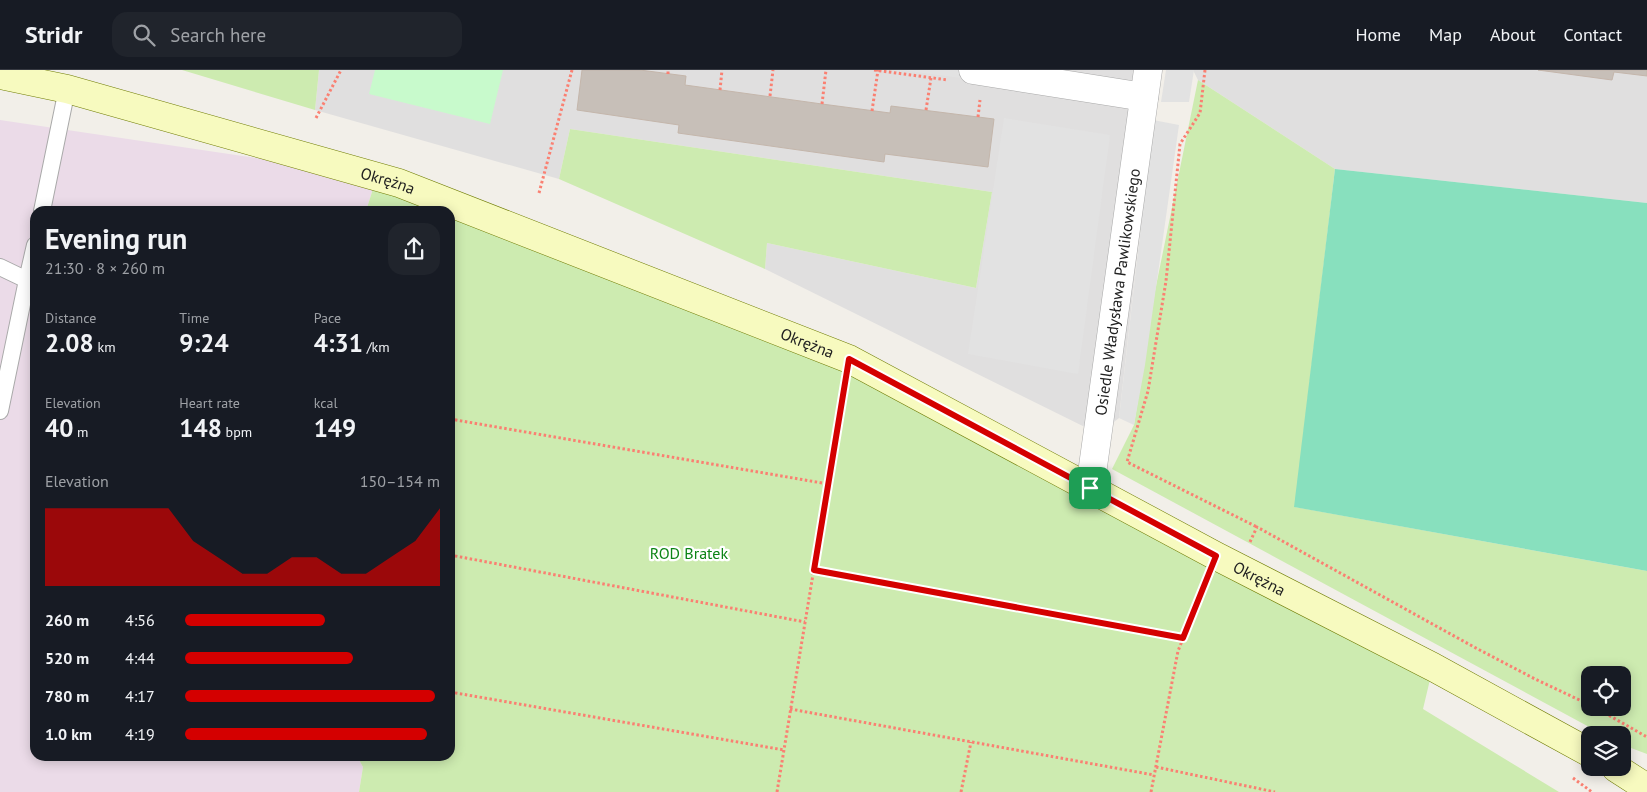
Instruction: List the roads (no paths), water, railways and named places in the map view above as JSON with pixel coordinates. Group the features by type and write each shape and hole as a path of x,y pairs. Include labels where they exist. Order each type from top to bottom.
{"street":[{"path":"974,70 1144,98"},
{"name":"Osiedle Władysława Pawlikowskiego","path":"1090,488 1148,70"},
{"name":"Okrężna","path":"0,75 67,89 398,183 849,359 1216,556 1433,667 1581,748"},
{"path":"1631,774 1647,780"},
{"path":"1629,776 1647,788"}],"lane":[{"path":"43,206 67,89"},
{"path":"0,267 27,280"},
{"path":"0,411 30,267"}],"park label":[{"name":"ROD Bratek","path":"689,553"}]}
